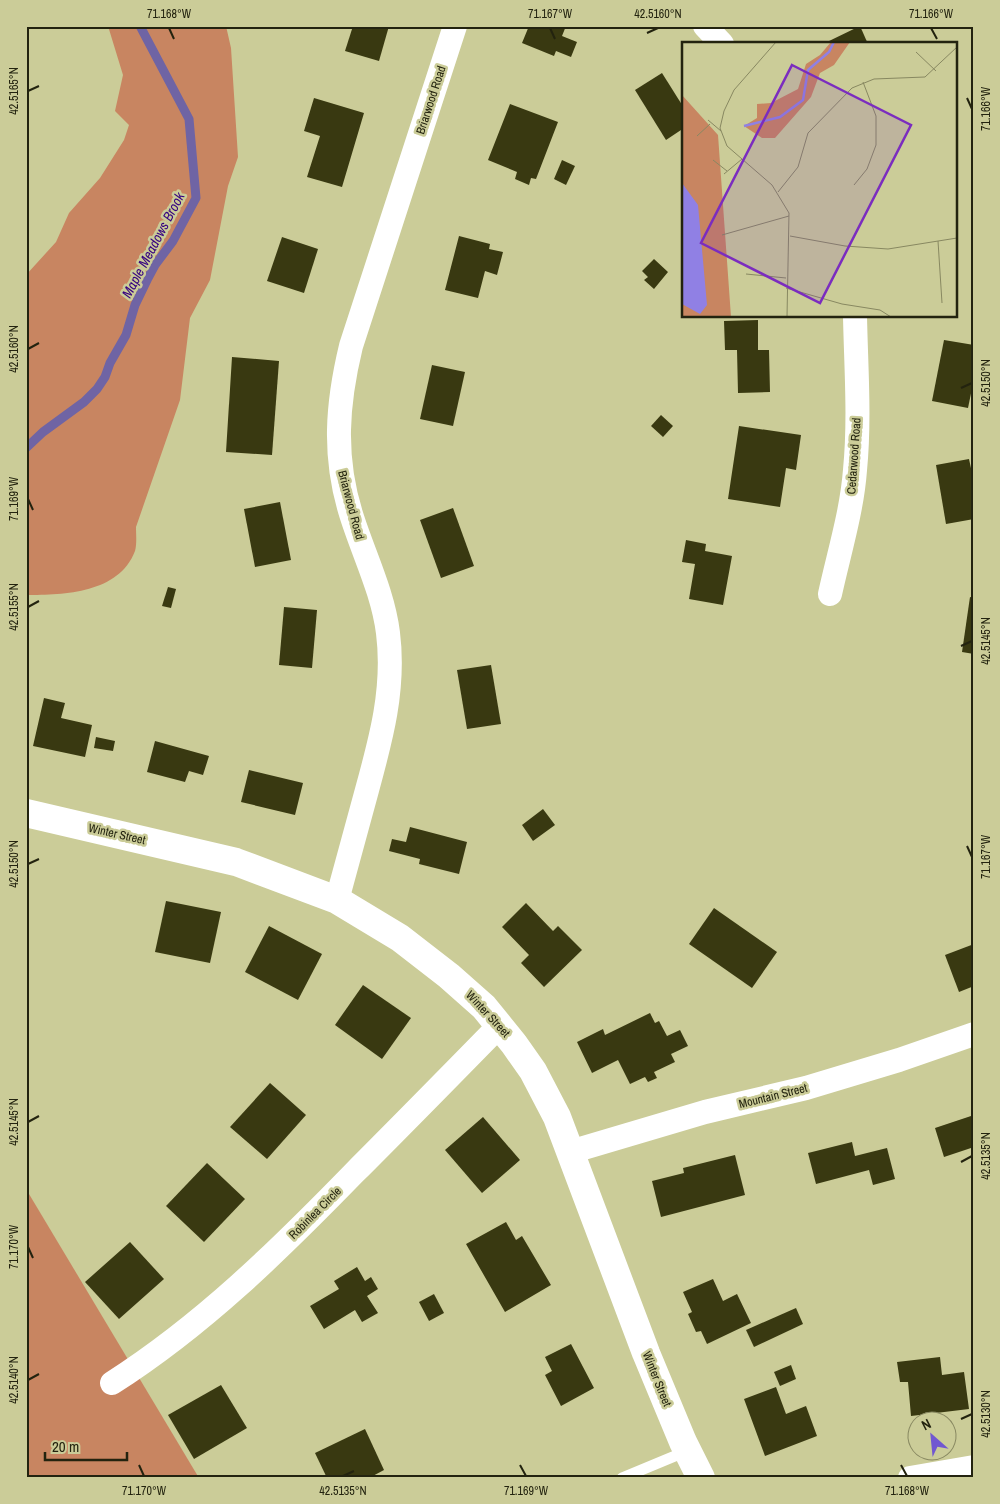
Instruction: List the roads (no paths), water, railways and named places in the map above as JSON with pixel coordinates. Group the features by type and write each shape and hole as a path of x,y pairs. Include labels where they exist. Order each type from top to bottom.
{"street":[{"name":"Briarwood Road","path":"338,900 384,727 390,668 388,633 384,614 351,514 342,478 339,455 339,404 351,346 455,26"},
{"path":"705,26 720,42"},
{"name":"Cedarwood Road","path":"830,594 851,500 855,471 857,441 855,318"},
{"name":"Winter Street","path":"26,813 236,862 338,900 400,938 465,989 500,1025 533,1071 557,1117 646,1353 687,1451 701,1478"},
{"name":"Robinlea Circle","path":"112,1383 180,1336 269,1259 500,1025"},
{"name":"Mountain Street","path":"570,1152 705,1112 806,1088 899,1060 974,1034"},
{"path":"910,1478 974,1467"}],"lane":[{"path":"622,1478 687,1451"}],"waterway":[{"name":"Maple Meadows Brook","path":"26,448 43,432 84,402 97,389 126,335 135,305 148,278 173,241 196,198 189,119 140,26"}]}
